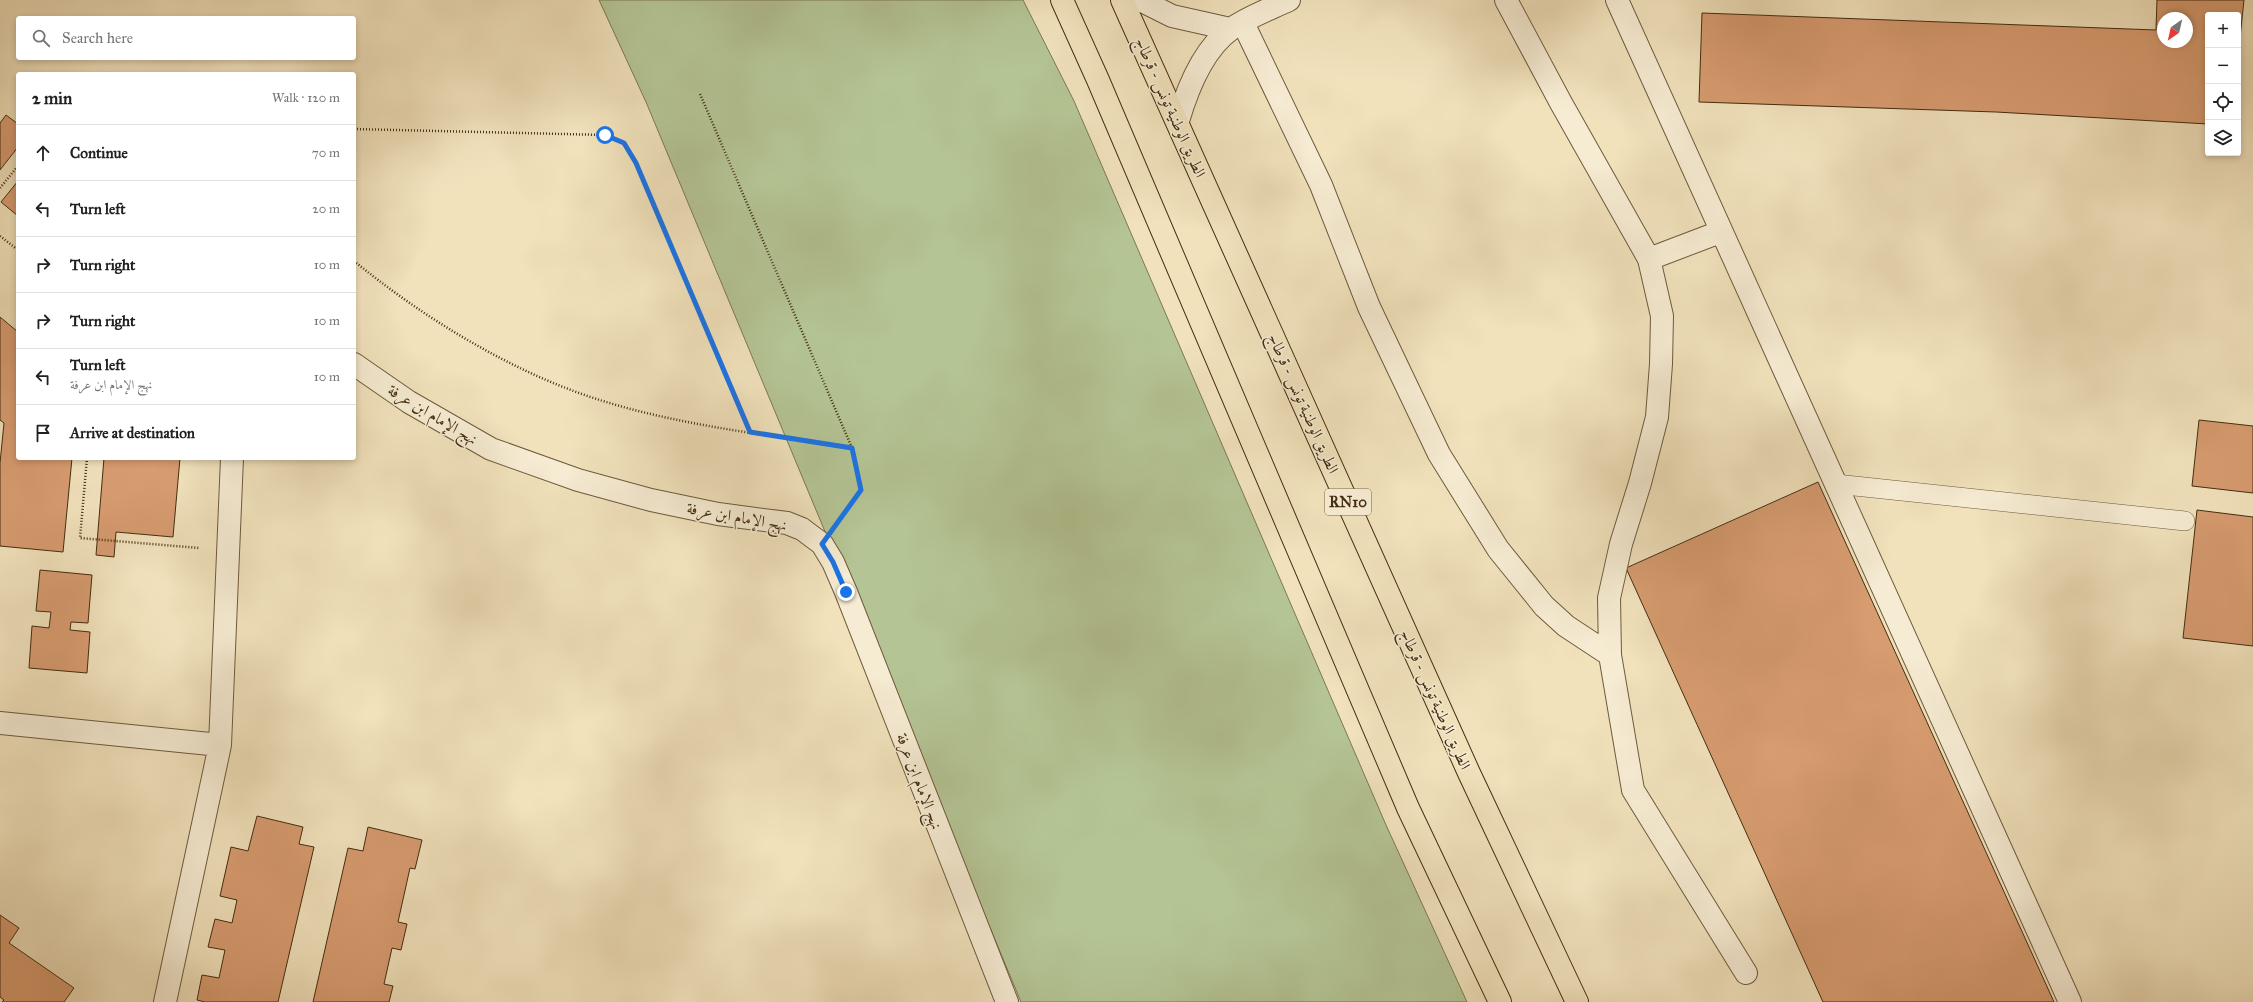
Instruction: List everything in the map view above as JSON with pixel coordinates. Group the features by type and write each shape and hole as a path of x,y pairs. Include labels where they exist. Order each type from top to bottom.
{"highway":[{"path":"1049,0 1098,80"},
{"path":"1062,0 1098,80 1408,808 1500,1002"},
{"name":"الطريق الوطنية تونس - قرطاج","path":"1122,0 1178,121 1469,773 1577,1002"}],"street":[{"path":"1140,0 1172,16 1237,26"},
{"path":"1178,121 1187,90 1208,54 1237,26 1289,0"},
{"path":"1506,0 1561,103 1649,259 1662,316 1661,364 1657,417 1640,483 1621,544 1609,598 1610,655 1633,790 1746,973"},
{"path":"1617,0 1720,232 1836,484 2070,1002"},
{"path":"1237,26 1321,185 1369,307 1439,454 1498,549 1544,606 1566,626 1610,655"},
{"path":"1649,259 1720,232"},
{"name":"نهج الإمام ابن عرفة","path":"356,365 408,402 492,449 578,480 650,500 718,514 787,523 802,529 822,544 833,562 846,592 1007,1002"},
{"path":"165,1002 220,745 232,460"},
{"path":"0,723 220,745"}],"lane":[{"path":"1836,484 2184,521"}],"path":[{"path":"700,94 852,448 861,490 822,544"},
{"path":"356,128 605,135 624,143 636,163 750,432"},
{"path":"0,188 16,168"},
{"path":"0,236 16,248"},
{"path":"356,262 452,331 523,369 602,401 671,419 852,448"},
{"path":"87,460 80,538 229,550"}],"green space":[{"path":"599,0 1023,0 1074,101 1386,825 1467,1002 1021,1002 646,102"}],"building":[{"path":"2157,0 2244,0 2241,28 2241,12 2205,12 2205,124 1996,112 1699,102 1702,13 2156,30"},
{"path":"6,115 16,122 16,150 0,170 0,123"},
{"path":"16,183 16,214 1,202"},
{"path":"0,317 16,330 16,460 72,460 63,552 0,546 0,463 4,423 0,420"},
{"path":"2199,420 2253,426 2253,493 2192,486"},
{"path":"104,460 180,460 173,537 116,532 114,557 96,555"},
{"path":"1818,482 2054,1002 1823,1002 1626,568"},
{"path":"2197,510 2253,517 2253,646 2183,638"},
{"path":"40,570 92,575 88,623 71,622 70,630 90,632 87,673 29,668 32,626 49,628 51,612 36,611"},
{"path":"257,816 303,827 299,844 314,847 278,1002 205,1002 197,1000 202,975 219,978 225,950 208,947 215,919 232,923 237,900 220,896 231,847 248,851"},
{"path":"368,827 422,840 415,869 410,868 398,922 407,924 401,950 392,948 384,984 393,986 389,1002 313,1002 348,848 363,851"},
{"path":"0,915 19,928 9,943 74,988 64,1002 2,1002 4,1000 0,997"}],"route":[{"path":"605,135 624,143 636,163 750,432 852,448 861,490 822,544 833,562 846,592"}]}
